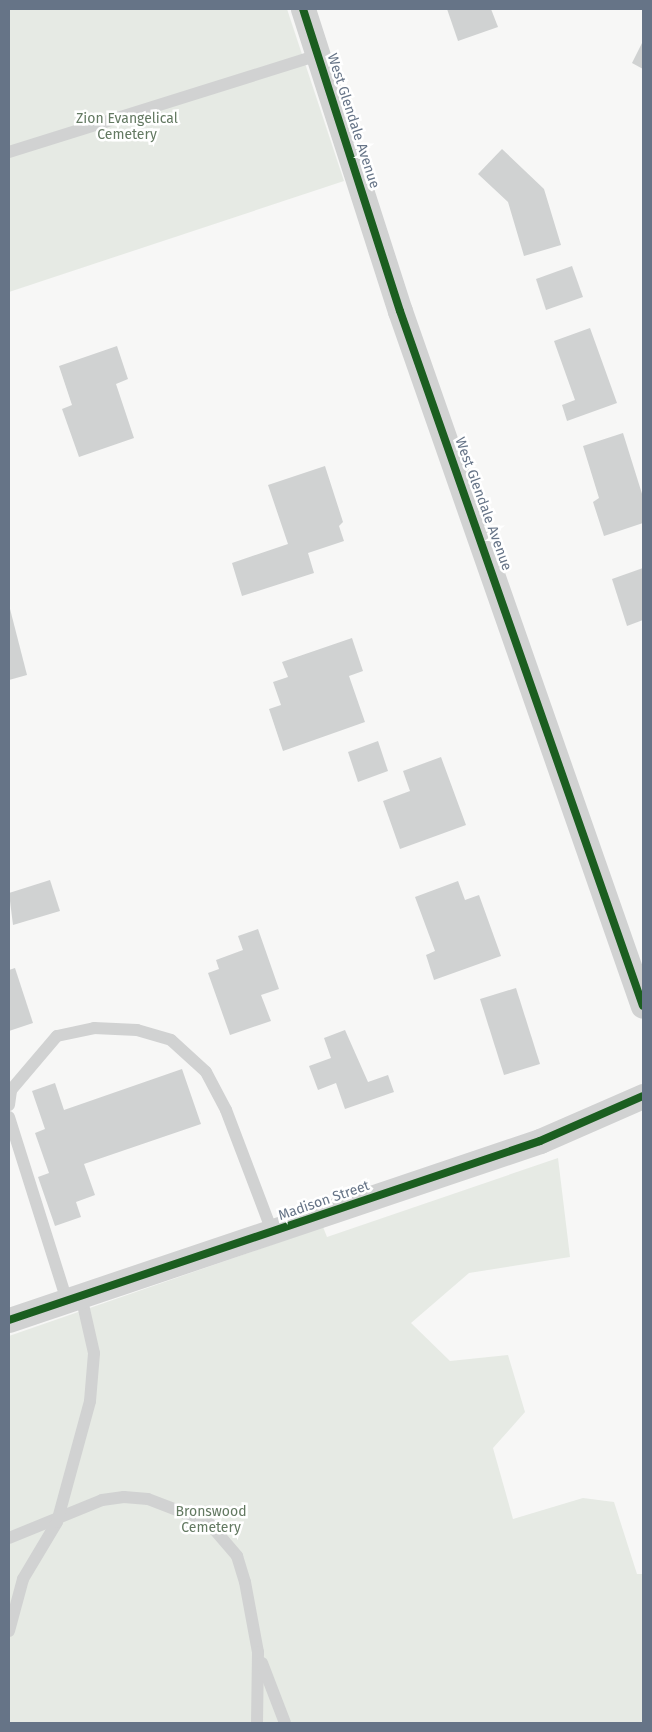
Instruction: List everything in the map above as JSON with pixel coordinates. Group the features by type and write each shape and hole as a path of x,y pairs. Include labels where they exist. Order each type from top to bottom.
{"street":[{"name":"West Glendale Avenue","path":"303,9 400,311 643,1006"},
{"name":"Madison Street","path":"9,1320 540,1141 643,1096"}],"lane":[{"path":"9,152 319,55"},
{"path":"9,1105 11,1090 57,1036 94,1028 137,1030 171,1040 206,1072 226,1110 272,1231"},
{"path":"9,1117 74,1298 93,1345 92,1383 57,1522 24,1579 9,1630"},
{"path":"9,1538 57,1522 102,1500 124,1497 148,1499 208,1522 238,1556 258,1652 285,1723"},
{"path":"257,1723 258,1652"}],"green space":[{"name":"Zion Evangelical Cemetery","path":"9,9 287,9 344,181 9,292"},
{"name":"Bronswood Cemetery","path":"558,1158 570,1257 469,1273 411,1323 450,1361 508,1355 525,1412 493,1448 513,1519 583,1498 614,1502 637,1574 643,1574 643,1723 9,1723 9,1336 323,1227 327,1237"}],"building":[{"path":"447,9 491,9 498,27 458,41"},
{"path":"643,41 643,69 632,63"},
{"path":"502,149 544,189 561,245 524,256 508,202 478,174"},
{"path":"572,266 583,297 546,310 536,279"},
{"path":"590,328 617,403 567,421 562,405 575,400 554,341"},
{"path":"117,346 128,379 116,384 134,438 79,457 62,409 72,405 59,366"},
{"path":"623,433 643,497 643,523 604,536 593,502 599,498 583,446"},
{"path":"325,466 343,522 339,526 344,541 308,553 314,573 242,596 232,563 288,544 268,485"},
{"path":"643,568 643,620 627,626 612,579"},
{"path":"9,605 27,675 9,680"},
{"path":"352,638 363,671 349,676 365,722 283,751 269,709 281,705 273,682 288,677 282,662"},
{"path":"378,741 388,771 358,782 348,752"},
{"path":"441,757 466,825 400,849 383,801 410,791 403,771"},
{"path":"50,880 60,911 13,925 9,893"},
{"path":"458,881 465,900 479,895 501,956 434,980 426,955 435,951 415,897"},
{"path":"258,929 279,989 261,995 271,1021 230,1035 208,973 219,969 216,960 243,950 238,936"},
{"path":"15,968 33,1023 9,1031 9,970"},
{"path":"516,988 540,1064 504,1075 480,999"},
{"path":"345,1030 368,1082 388,1075 394,1092 345,1109 336,1083 318,1090 309,1066 331,1058 324,1038"},
{"path":"182,1069 201,1124 84,1164 95,1195 76,1202 81,1217 55,1226 38,1177 49,1173 35,1133 45,1129 32,1091 55,1083 64,1110"}],"cycle path":[{"path":"303,9 400,311 643,1006"},
{"path":"9,1320 540,1141 643,1096"}]}
